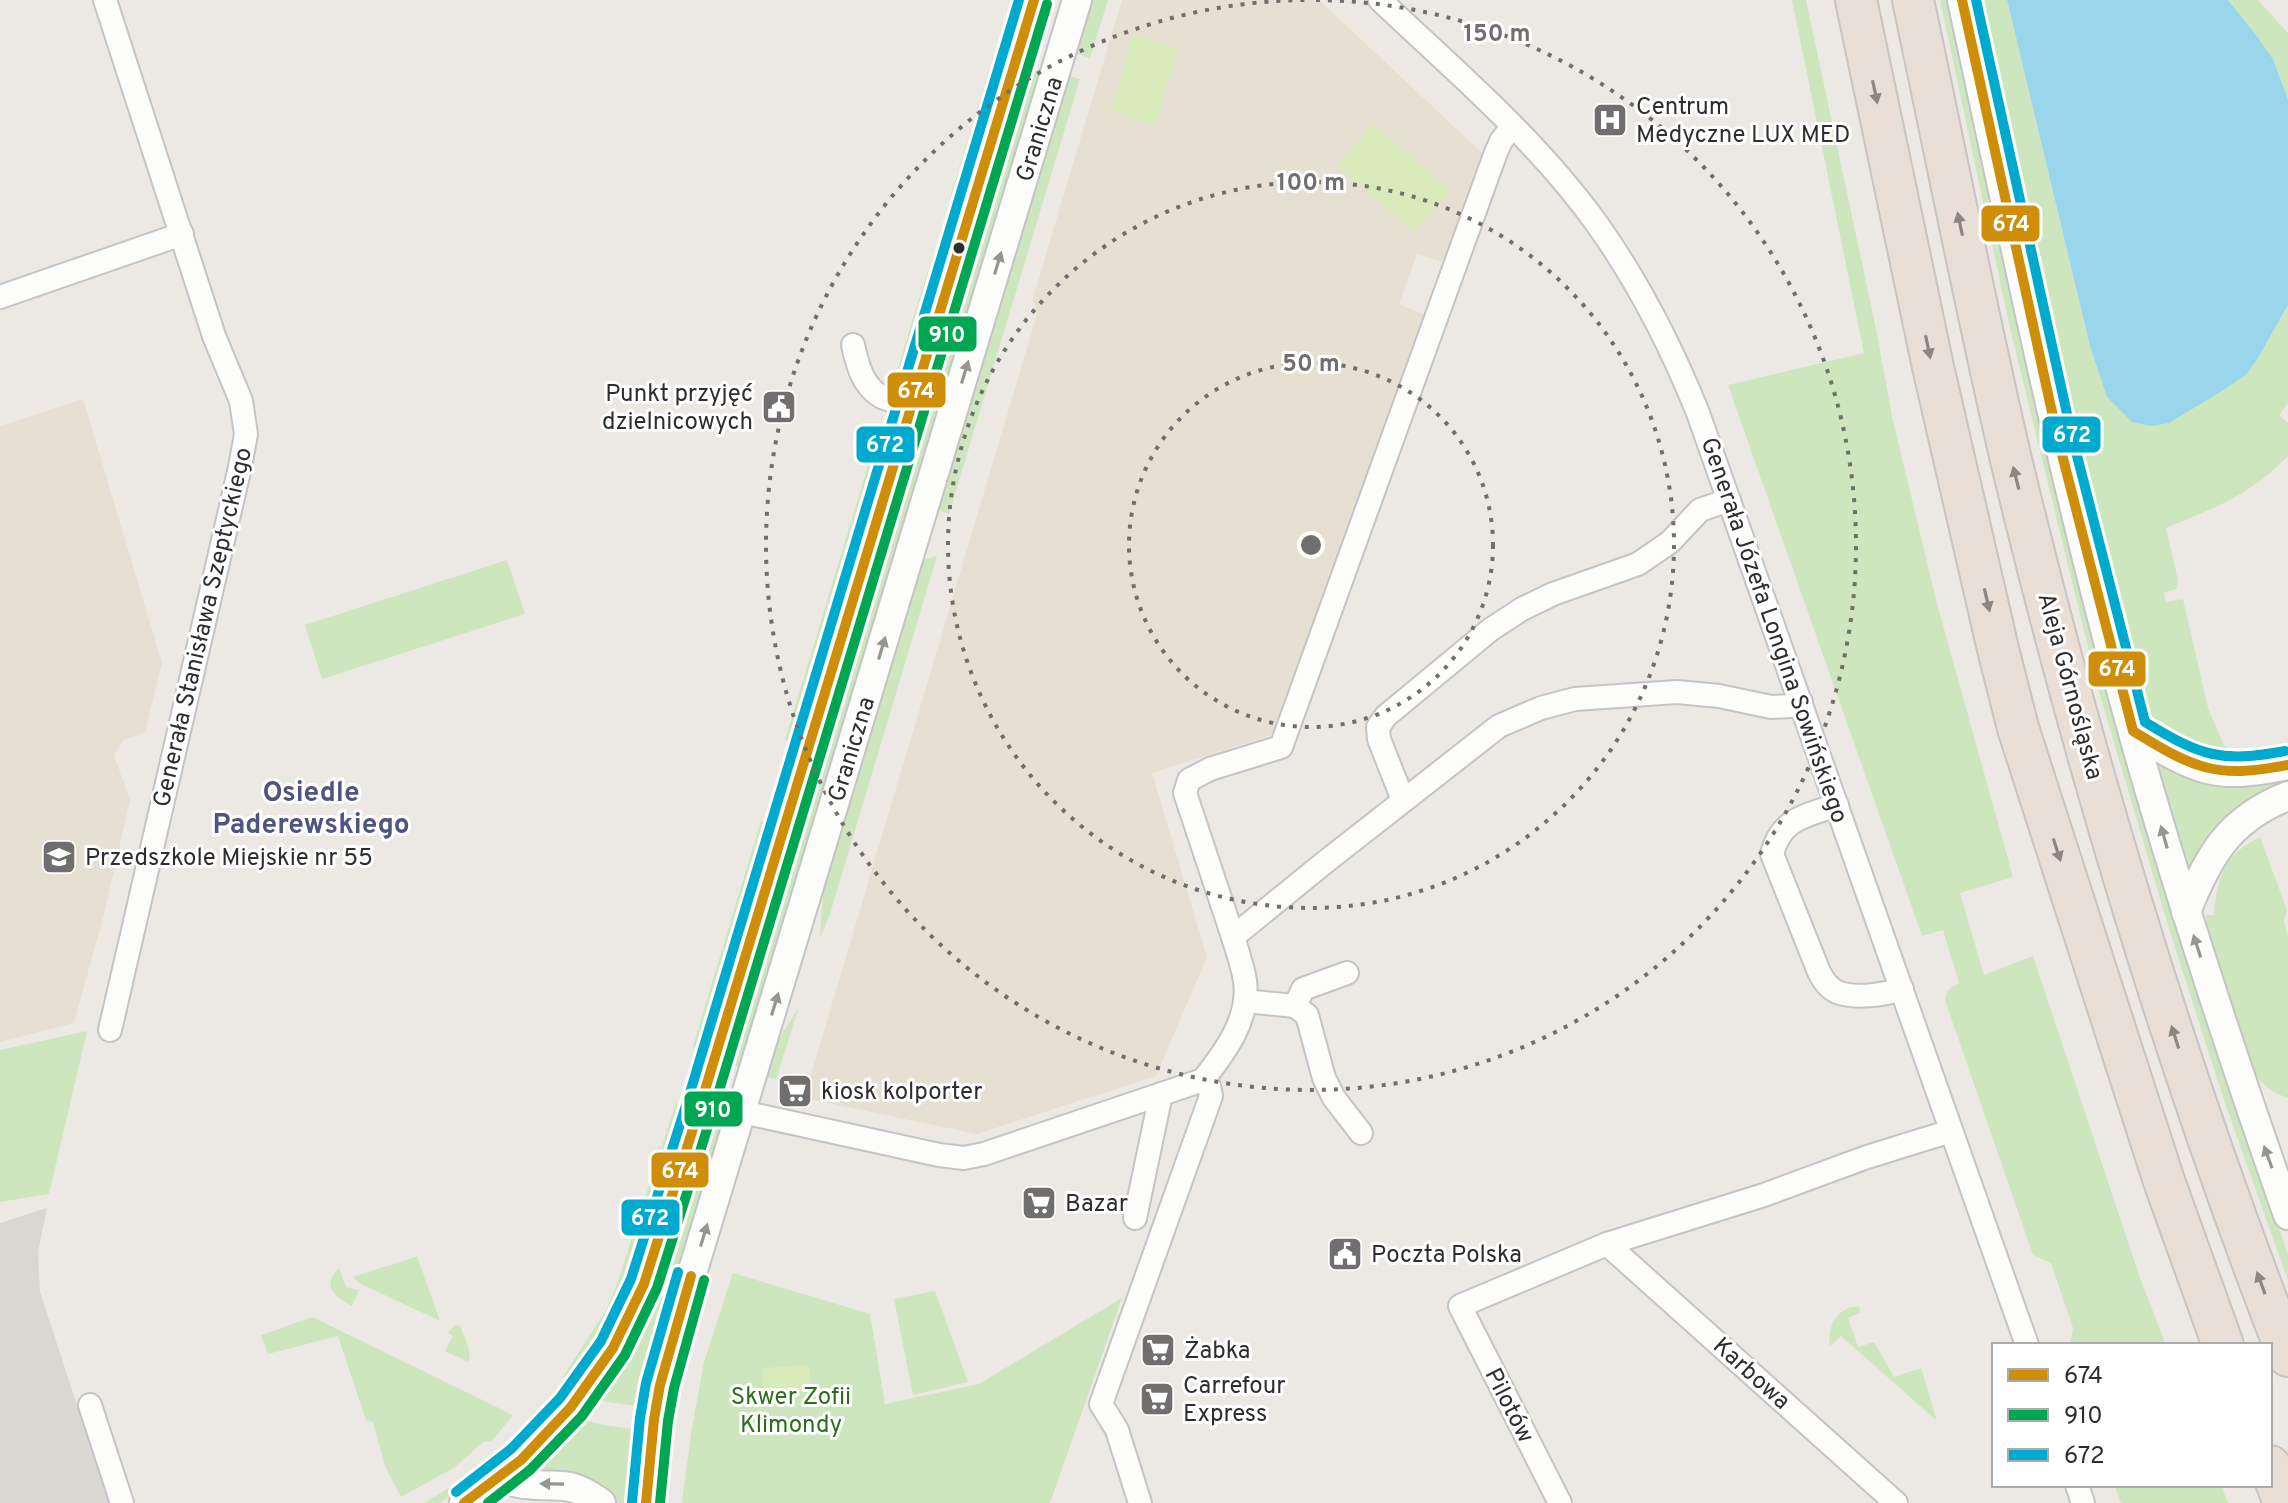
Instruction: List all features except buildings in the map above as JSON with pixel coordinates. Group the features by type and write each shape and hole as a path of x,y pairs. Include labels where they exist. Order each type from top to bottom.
{"highway":[{"name":"Aleja Górnośląska","path":"1913,0 2003,424 2105,815 2197,1104 2288,1356"},
{"path":"1856,5 1933,367 2018,728 2164,1181 2222,1343"},
{"path":"2272,1471 2284,1503"}],"street":[{"name":"Generała Stanisława Szeptyckiego","path":"105,0 214,336 241,401 246,434 110,1030"},
{"name":"Graniczna","path":"483,1493 530,1452 583,1390 607,1357 635,1307 652,1263 1034,0"},
{"name":"Graniczna","path":"646,1503 660,1385 1077,0"},
{"name":"Generała Józefa Longina Sowińskiego","path":"1380,0 1512,127 1580,202 1637,285 1661,327 1691,394 2026,1343"},
{"path":"1962,0 2057,435 2133,731 2186,912 2288,1215"},
{"path":"702,1100 742,1112 964,1158 984,1154 1203,1080 1224,1053 1237,1027 1245,1001 1245,980 1185,793 1189,780 1210,769 1281,747 1495,155 1512,127"},
{"path":"0,297 182,234"},
{"path":"853,345 859,370 869,386 881,397 912,405"},
{"path":"1403,800 1379,739 1378,727 1386,716 1490,630 1522,609 1553,594 1638,564 1670,542 1700,510 1729,500"},
{"path":"1233,937 1499,726 1541,708 1575,699 1677,692 1719,696 1771,707 1801,702"},
{"path":"2133,731 2176,757 2212,771 2257,772 2288,765"},
{"path":"2186,912 2209,860 2230,832 2255,812 2288,796"},
{"path":"1837,805 1791,821 1776,840 1772,854 1826,984 1837,992 1871,996 1902,989"},
{"path":"1295,1006 1303,989 1347,973"},
{"path":"1245,1001 1295,1006 1307,1015 1324,1078 1332,1095 1361,1133"},
{"path":"1140,1503 1117,1430 1101,1404 1211,1096 1209,1086 1203,1080"},
{"path":"1135,1218 1161,1094"},
{"path":"1607,1244 1764,1195 1867,1157 1951,1131"},
{"name":"Pilotów","path":"1560,1503 1460,1306 1607,1244"},
{"name":"Karbowa","path":"1607,1244 1896,1503"},
{"path":"90,1405 122,1503"},
{"path":"483,1493 527,1484 563,1484 581,1490 601,1503"}],"shaded area":[{"path":"1122,0 1319,0 1482,153 1443,262 1417,254 1399,304 1425,315 1278,733 1152,773 1207,957 1156,1076 977,1134 804,1098 1037,314 1033,298"},
{"path":"83,399 162,663 145,732 123,741 114,755 130,800 104,914 74,1023 0,1042 0,426"},
{"path":"47,1208 38,1252 40,1292 109,1503 0,1503 0,1223"}],"green space":[{"path":"1091,0 1108,0 1090,58 1075,53"},
{"path":"1792,0 1806,0 1892,416 1936,600 2013,877 1960,893 1984,975 2033,956 2140,1278 2165,1343 2070,1343 2073,1328 2051,1263 2033,1255 1946,1003 1948,991 1959,983 1943,930 1922,936 1728,385 1864,353"},
{"path":"1940,0 1949,0 2167,894 2233,1100 2288,1254 2288,1281 2225,1103 2170,932 2099,692 2010,328"},
{"path":"1976,0 2007,0 2090,346 2258,358 2288,305 2288,403 2279,415 2288,423 2288,456 2245,491 2166,528 2178,580 2176,589 2164,593 2166,602 2183,599 2208,708 2229,757 2189,743 2164,723 2148,715 2135,688 2072,436"},
{"path":"2228,0 2258,0 2288,33 2288,99 2273,59"},
{"path":"1133,34 1178,48 1155,125 1111,111"},
{"path":"993,57 1002,60 985,116 949,201"},
{"path":"1028,67 1042,72 741,1068 727,1063"},
{"path":"1069,76 1080,79 949,514 938,510"},
{"path":"1372,123 1450,190 1413,232 1337,165"},
{"path":"928,270 924,316 904,384 897,388 893,385 894,381"},
{"path":"874,446 881,450 882,457 797,738 785,740"},
{"path":"937,556 830,914 820,938 823,891 923,560"},
{"path":"507,560 525,614 322,679 305,625"},
{"path":"2161,763 2193,778 2223,786 2254,786 2288,777 2288,785 2254,800 2230,816 2211,836 2190,868 2187,867 2157,765"},
{"path":"761,821 767,822 769,831 700,1054 693,1046"},
{"path":"2260,837 2287,910 2284,921 2288,937 2288,1098 2269,1088 2253,1073 2207,928 2206,915 2214,915 2220,878 2230,859"},
{"path":"799,1007 776,1079 766,1077 777,1042"},
{"path":"87,1031 49,1194 0,1202 0,1050"},
{"path":"676,1103 683,1116 629,1286 615,1317 572,1383 563,1377 606,1310 617,1284"},
{"path":"712,1124 719,1125 721,1129 652,1365 643,1407 594,1400 652,1300 707,1128"},
{"path":"418,1256 440,1321 359,1283 353,1277"},
{"path":"339,1268 346,1287 359,1290 352,1306 335,1295 330,1285"},
{"name":"Skwer Zofii Klimondy","path":"733,1273 870,1314 885,1404 979,1384 1122,1298 1050,1503 682,1503 704,1362"},
{"path":"935,1291 968,1382 913,1395 894,1299"},
{"path":"1851,1307 1859,1307 1860,1313 1848,1318 1858,1347 1874,1342 1894,1377 1921,1368 1937,1421 1841,1336 1830,1346 1833,1322 1840,1313"},
{"path":"313,1317 513,1415 492,1441 483,1442 455,1467 401,1497 385,1466 373,1422 366,1420 338,1336 268,1354 261,1335"},
{"path":"455,1325 460,1326 467,1344 468,1362 445,1351 453,1336 448,1333"},
{"path":"809,1365 811,1391 764,1394 762,1368"},
{"path":"578,1418 640,1430 633,1503 618,1503 608,1493 529,1471"},
{"path":"526,1426 528,1435 492,1468 439,1503 424,1503 472,1474 496,1450 506,1450"},
{"path":"2115,1487 2222,1487 2228,1503 2121,1503"}],"water":[{"path":"2007,0 2228,0 2273,59 2288,99 2288,305 2246,375 2169,423 2152,426 2132,422 2107,397 2090,346"}],"transit line":[{"name":"672","path":"456,1492 511,1449 560,1398 601,1341 631,1279 1019,0"},
{"name":"674","path":"464,1503 521,1460 571,1407 613,1348 644,1284 1034,0"},
{"name":"674","path":"1962,0 2057,435 2133,731 2173,754 2206,768 2242,771 2288,765"},
{"name":"672","path":"1976,0 2071,432 2145,722 2181,743 2212,754 2244,756 2285,751"},
{"name":"910","path":"488,1503 530,1470 582,1416 625,1355 657,1288 1047,4"},
{"name":"672","path":"632,1502 646,1383 678,1272"},
{"name":"674","path":"646,1503 660,1385 691,1276"},
{"name":"910","path":"660,1503 674,1388 704,1280"}],"place":[{"name":"Centrum Medyczne LUX MED","path":"1610,120"},
{"name":"Punkt przyjęć dzielnicowych","path":"779,407"},
{"name":"Przedszkole Miejskie nr 55","path":"59,857"},
{"name":"kiosk kolporter","path":"795,1091"},
{"name":"Bazar","path":"1039,1203"},
{"name":"Poczta Polska","path":"1345,1254"},
{"name":"Żabka","path":"1158,1350"},
{"name":"Carrefour Express","path":"1157,1399"}],"district":[{"name":"Osiedle Paderewskiego","path":"311,807"}]}
